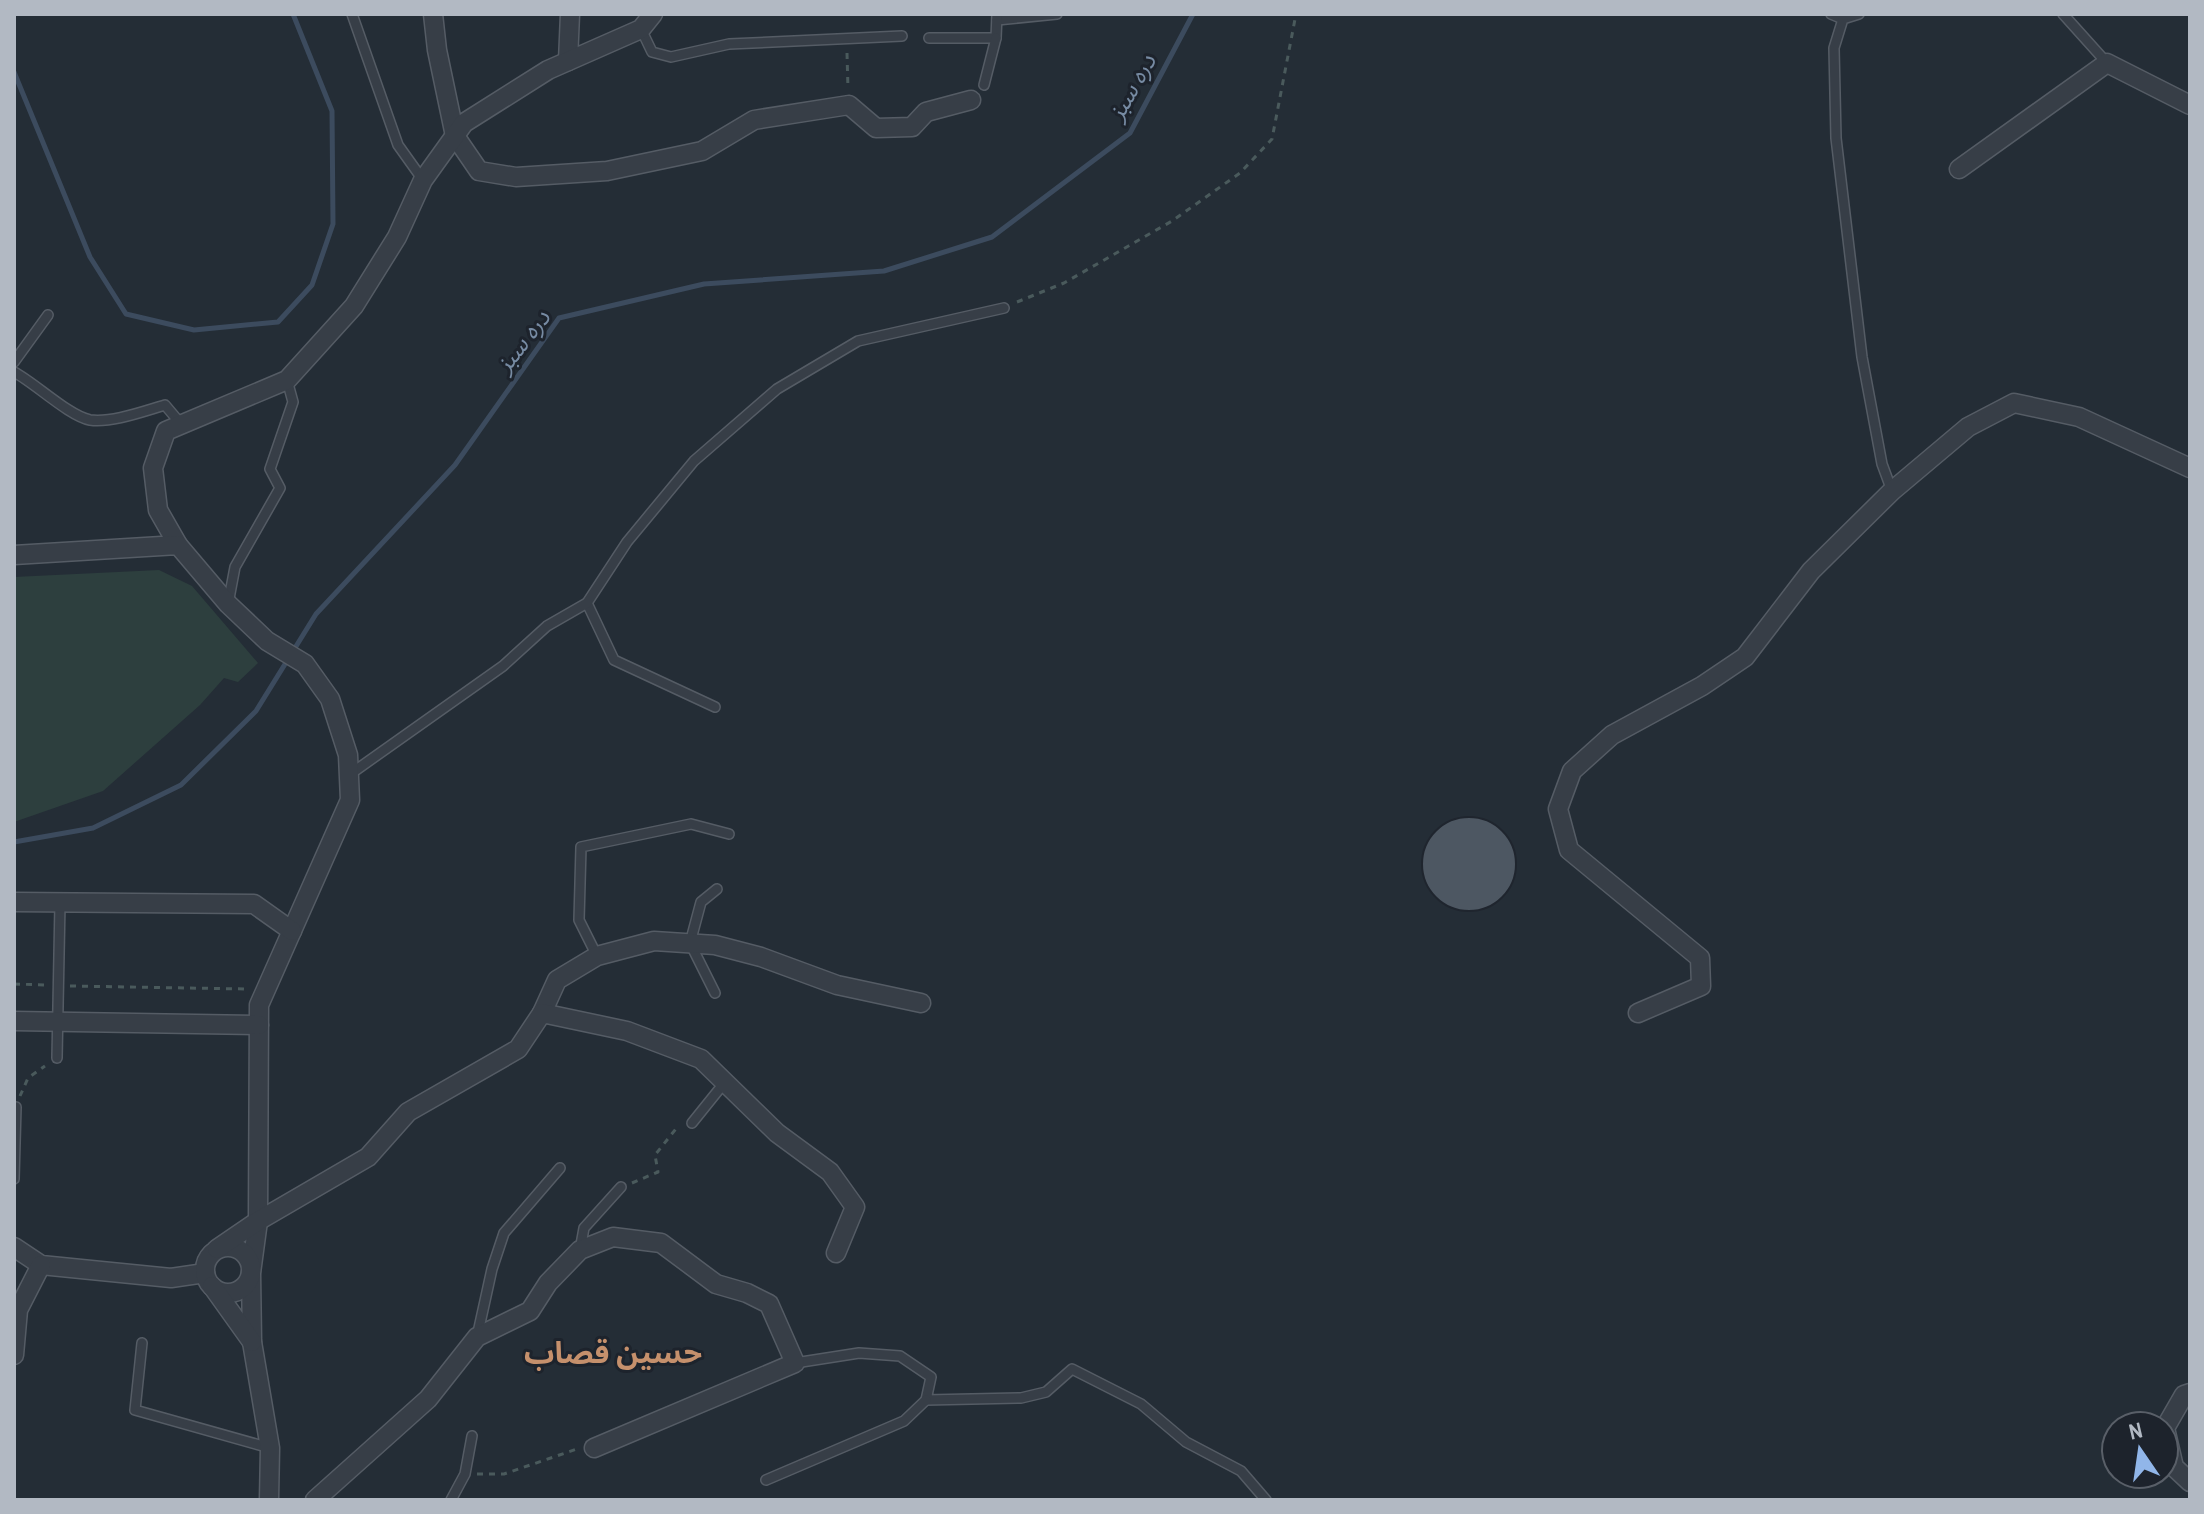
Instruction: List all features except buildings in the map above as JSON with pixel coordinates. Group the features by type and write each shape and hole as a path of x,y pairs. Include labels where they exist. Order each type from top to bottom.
{"street":[{"path":"433,14 437,50 455,136 479,171 516,177 607,171 702,151 754,120 849,105 876,128 912,127 926,112 978,93"},
{"path":"568,61 570,14"},
{"path":"269,1500 270,1448 252,1342 251,1273 258,1221 259,1005 350,800 348,755 330,699 305,664 267,641 228,604 178,545 158,510 153,468 166,431 287,380 354,306 397,237 423,180 464,123 548,70 647,22"},
{"path":"1959,169 2107,63 2190,105"},
{"path":"1638,1013 1701,986 1700,958 1569,850 1558,809 1572,771 1612,735 1702,686 1745,657 1811,571 1892,491 1968,427 2014,403 2079,417 2190,468"},
{"path":"14,555 178,545"},
{"path":"14,902 254,904 292,931"},
{"path":"252,1342 208,1280 207,1260 217,1249 258,1221 368,1157 408,1112 518,1049 542,1013 557,980 597,956 654,941 715,945 761,957 837,985 921,1003"},
{"path":"542,1013 627,1031 701,1059 777,1133 830,1172 855,1207 836,1253"},
{"path":"14,1021 259,1025"},
{"path":"315,1500 359,1464 428,1399 477,1337 530,1311 548,1283 580,1250 613,1237 661,1243 716,1284 747,1293 769,1304 795,1363 594,1448"},
{"path":"14,1247 41,1265 208,1280 225,1293 239,1290 245,1286 251,1273 248,1259 238,1249 217,1249"},
{"path":"14,1355 18,1310 41,1265"},
{"path":"2190,1393 2184,1395 2165,1428 2174,1467 2190,1482"}],"lane":[{"path":"352,14 398,145 423,180"},
{"path":"978,93 996,38 997,17 1057,14"},
{"path":"1831,14 1843,19 1859,14"},
{"path":"2063,14 2107,63"},
{"path":"1843,19 1834,48 1836,138 1862,357 1882,464 1892,491"},
{"path":"647,22 652,52 671,57 729,44 902,36"},
{"path":"929,38 996,38"},
{"path":"349,775 503,666 547,626 587,603 627,542 694,461 777,389 858,341 1004,308"},
{"path":"14,362 48,315"},
{"path":"14,372 31,380 66,408 89,420 125,416 165,405 181,424"},
{"path":"228,604 235,567 280,488 270,469 293,402 287,380"},
{"path":"587,603 614,660 715,707"},
{"path":"597,956 579,920 581,847 691,824 729,834"},
{"path":"715,993 690,943 701,902 717,889"},
{"path":"57,1058 60,903"},
{"path":"692,1123 725,1082"},
{"path":"14,1179 15,1107"},
{"path":"477,1337 492,1269 504,1233 560,1168"},
{"path":"580,1250 584,1228 621,1187"},
{"path":"142,1343 135,1410 270,1448"},
{"path":"766,1480 904,1421 926,1400 931,1377 900,1356 859,1353 795,1363"},
{"path":"926,1400 1021,1398 1046,1392 1072,1369 1141,1404 1186,1442 1241,1471 1266,1500"},
{"path":"451,1500 465,1474 472,1436"}],"path":[{"path":"1004,308 1064,283 1172,221 1240,173 1272,139 1296,14"},
{"path":"847,38 849,105"},
{"path":"14,984 266,989"},
{"path":"15,1107 28,1078 57,1058"},
{"path":"621,1187 658,1172 655,1155 683,1119 692,1123"},
{"path":"465,1474 504,1474 576,1449 594,1448"}],"shaded area":[{"path":"159,570 192,586 258,663 238,682 224,678 200,705 103,791 14,822 14,577"}],"waterway":[{"path":"14,72 90,257 126,314 194,330 278,322 312,285 333,224 332,111 293,14"},
{"name":"دره سبز","path":"14,842 93,828 181,785 256,711 316,614 455,465 559,318 704,284 884,271 992,237 1130,133 1193,14"}],"district":[{"name":"حسین قصاب","path":"613,1353"}]}
